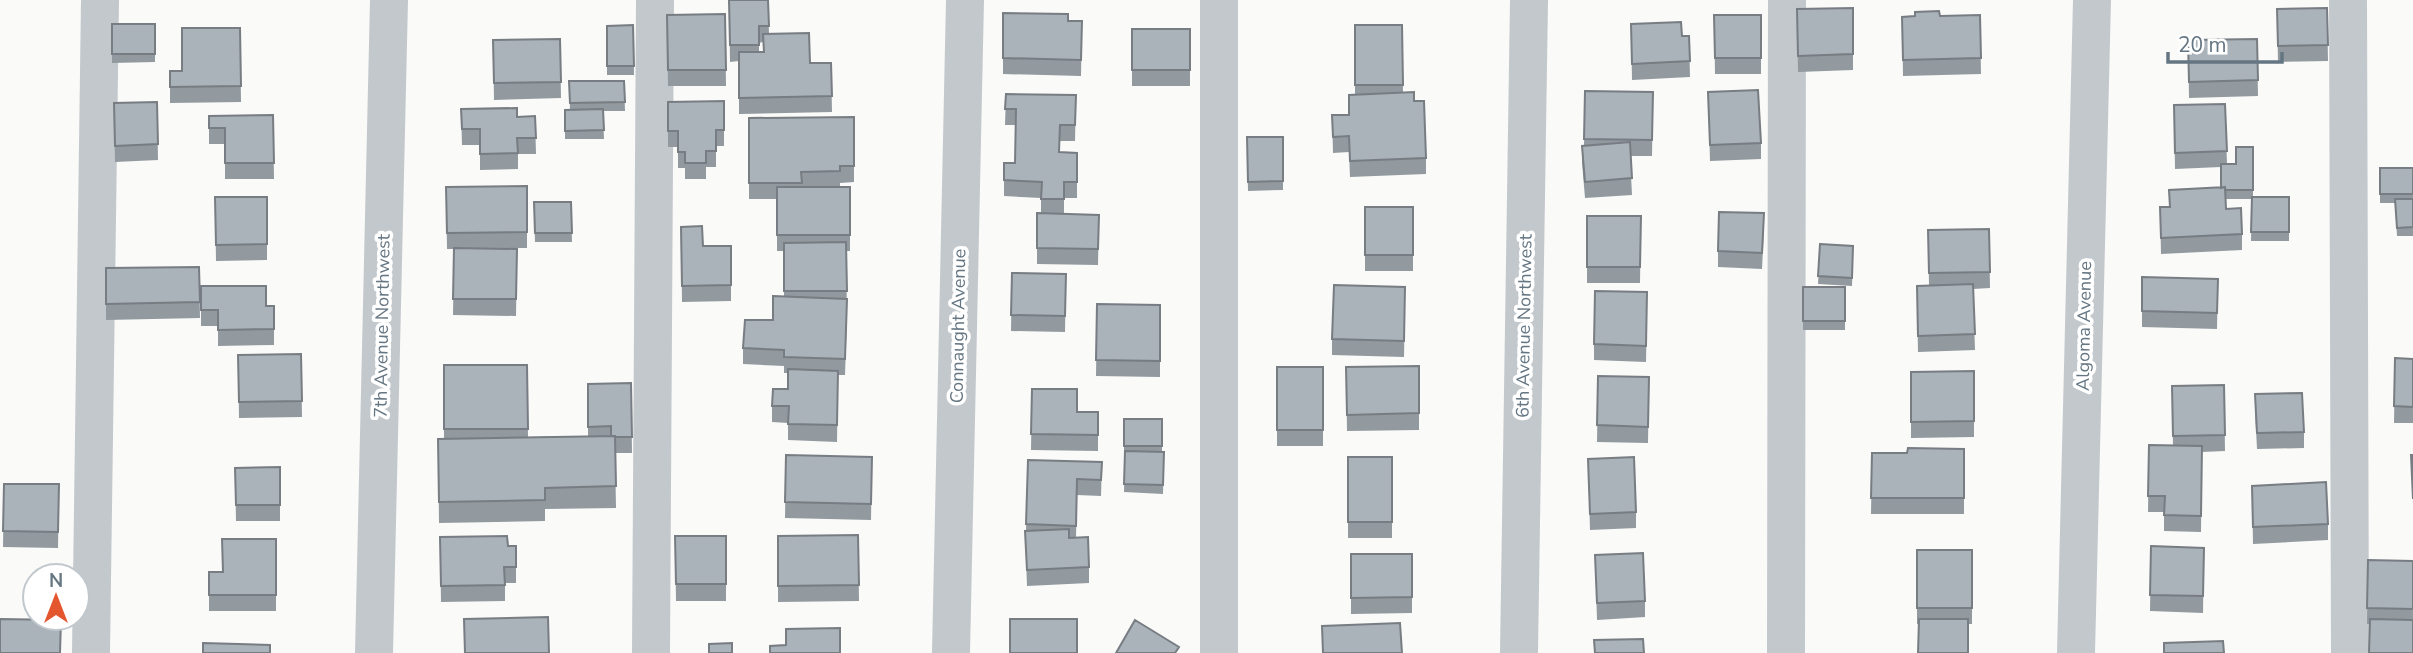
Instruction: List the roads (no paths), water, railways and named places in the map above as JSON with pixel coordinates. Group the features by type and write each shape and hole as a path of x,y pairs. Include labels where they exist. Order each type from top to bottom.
{"street":[{"path":"91,653 100,0"},
{"name":"7th Avenue Northwest","path":"374,653 389,0"},
{"path":"652,653 655,0"},
{"name":"Connaught Avenue","path":"951,653 965,0"},
{"path":"1219,0 1219,653"},
{"name":"6th Avenue Northwest","path":"1519,653 1529,0"},
{"path":"1786,653 1787,0"},
{"name":"Algoma Avenue","path":"2076,653 2092,0"},
{"path":"2348,0 2350,653"}]}
